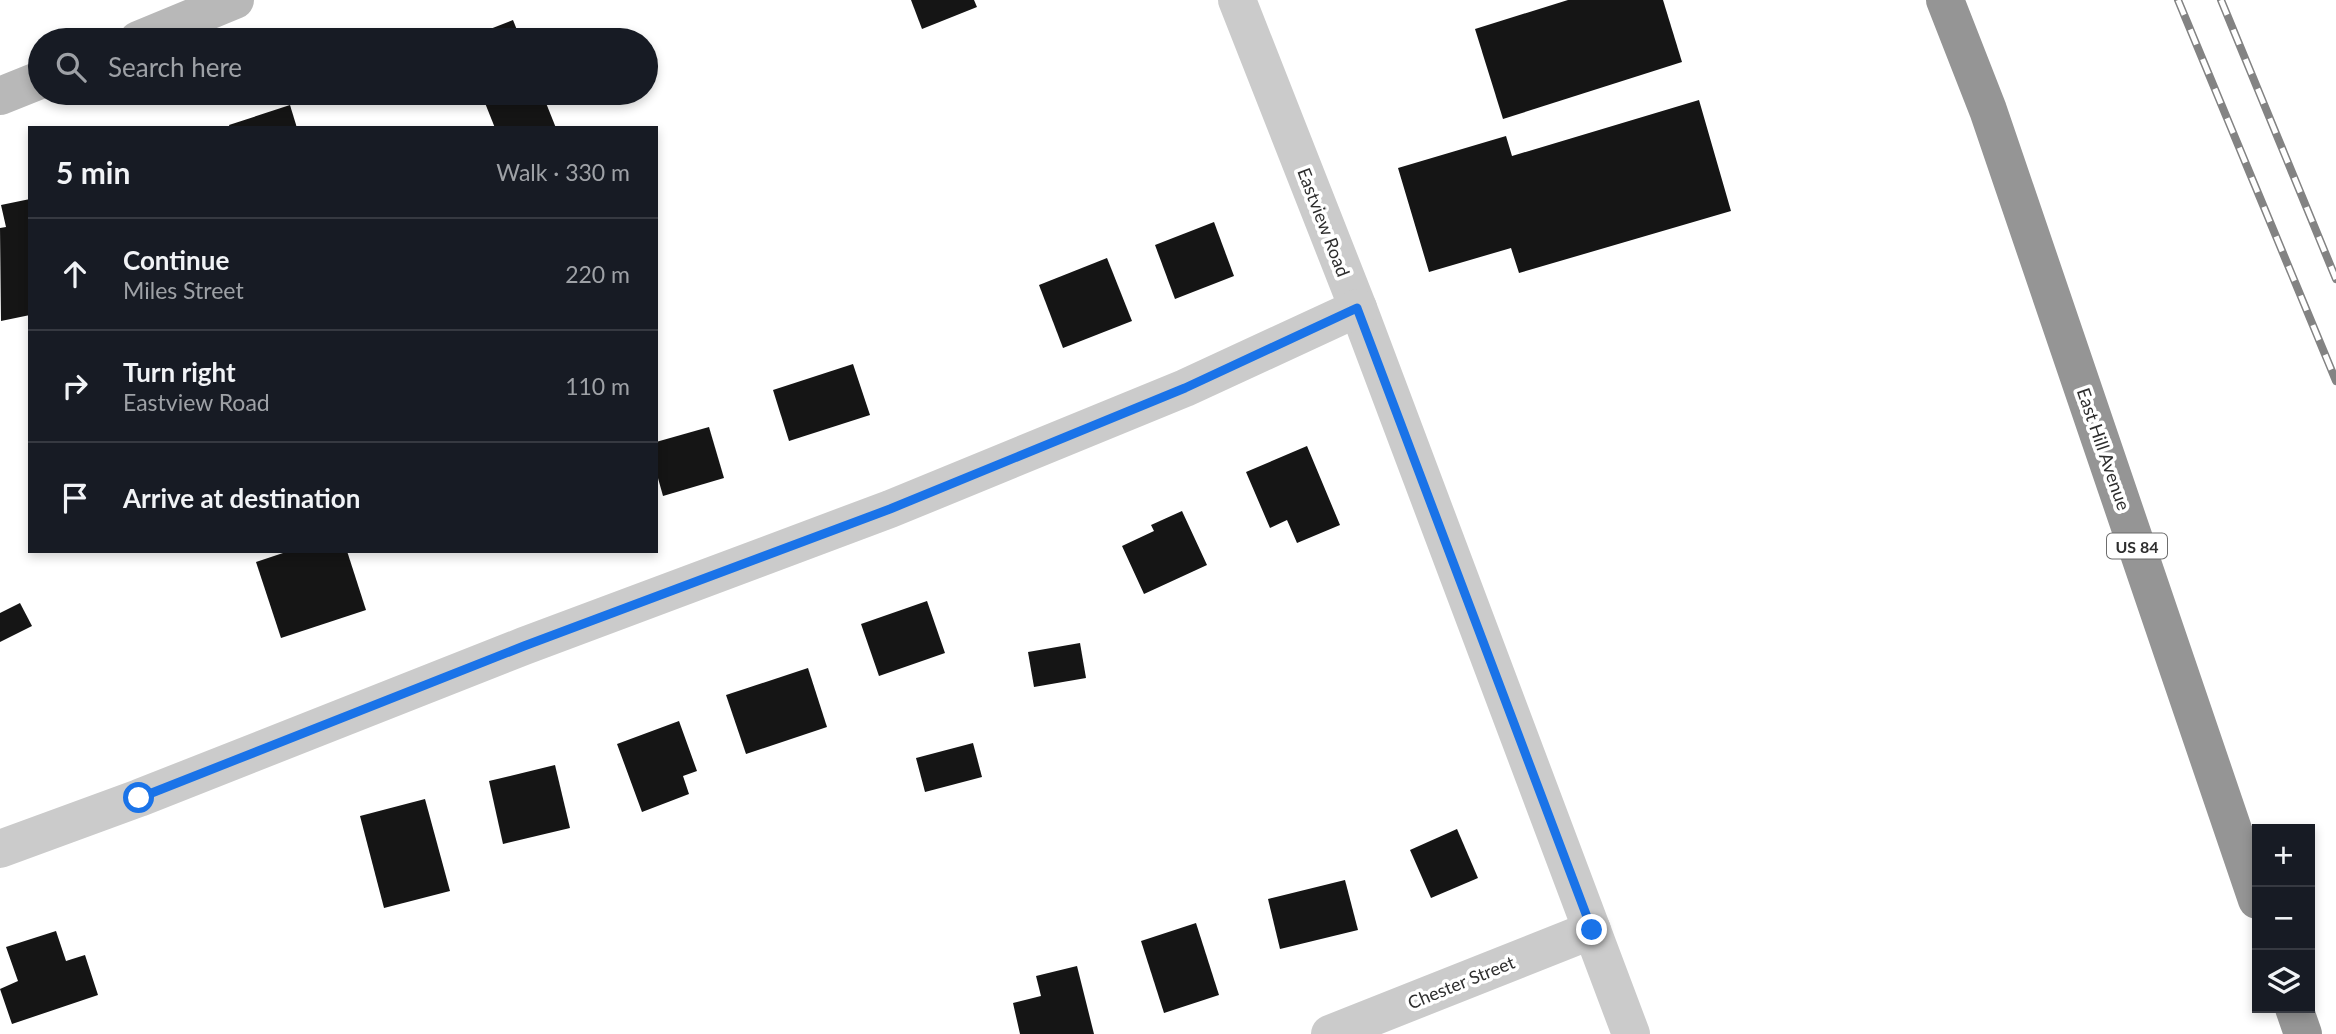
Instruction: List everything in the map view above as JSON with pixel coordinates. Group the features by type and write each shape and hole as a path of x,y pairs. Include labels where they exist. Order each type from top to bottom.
{"highway":[{"name":"East Hill Avenue","path":"1945,0 1988,110 2253,887"},
{"path":"2296,1013 2303,1034"}],"street":[{"path":"167,28 235,0"},
{"name":"Eastview Road","path":"1237,0 1357,308 1631,1034"},
{"path":"0,96 28,85"},
{"path":"0,849 139,798 524,646 890,509 1185,388 1357,308"},
{"name":"Chester Street","path":"1329,1034 1592,930"}],"building":[{"path":"911,0 974,0 977,7 922,29"},
{"path":"1568,0 1663,0 1682,62 1503,119 1475,29"},
{"path":"513,20 516,28 493,28"},
{"path":"1699,100 1731,211 1519,273 1511,248 1429,272 1398,168 1506,136 1512,156"},
{"path":"290,105 296,126 229,126"},
{"path":"486,105 547,105 555,126 494,126"},
{"path":"28,199 28,315 1,321 0,228 6,227 1,205"},
{"path":"1214,222 1234,276 1175,299 1155,245"},
{"path":"1107,258 1132,321 1063,348 1039,285"},
{"path":"853,364 870,415 789,441 773,390"},
{"path":"709,427 724,478 663,496 658,478 658,441"},
{"path":"1307,446 1340,525 1297,543 1287,520 1270,528 1246,472"},
{"path":"1182,511 1207,565 1144,594 1122,546 1154,531 1151,525"},
{"path":"283,553 348,553 366,610 281,638 256,562"},
{"path":"927,601 945,653 879,676 861,624"},
{"path":"20,603 32,626 0,642 0,613"},
{"path":"1080,643 1086,678 1034,687 1028,652"},
{"path":"808,668 827,727 746,754 726,695"},
{"path":"679,721 697,771 683,776 689,794 642,812 617,744"},
{"path":"973,743 982,777 925,792 916,758"},
{"path":"555,765 570,828 503,844 489,781"},
{"path":"425,799 450,891 384,908 360,816"},
{"path":"1457,829 1478,878 1431,898 1410,850"},
{"path":"1345,880 1358,930 1280,949 1268,899"},
{"path":"1196,923 1219,995 1164,1013 1141,941"},
{"path":"56,931 66,961 85,955 98,995 12,1024 0,989 18,981 6,947"},
{"path":"1077,966 1094,1034 1020,1034 1013,1003 1041,996 1036,976"}],"railway":[{"path":"2178,0 2336,381"},
{"path":"2221,0 2336,279"}],"route":[{"path":"139,798 524,646 890,509 1185,388 1357,308 1592,930"}]}
